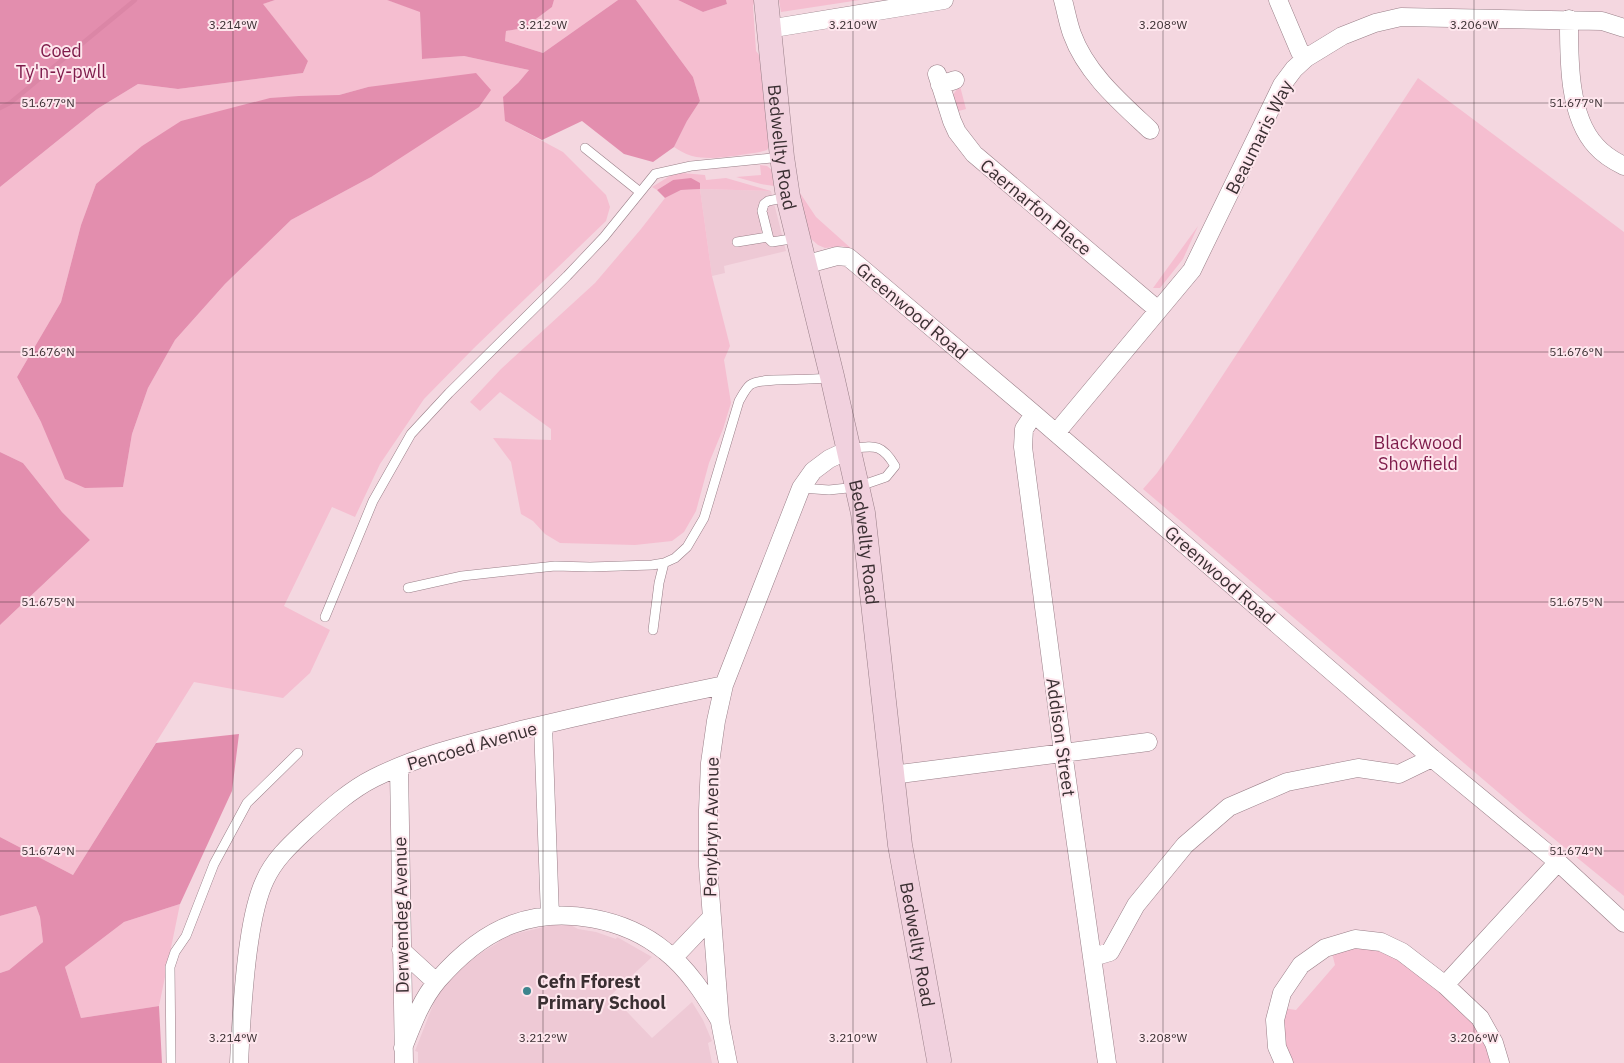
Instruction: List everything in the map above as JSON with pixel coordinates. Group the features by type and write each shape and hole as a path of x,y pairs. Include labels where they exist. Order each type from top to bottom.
{"street":[{"name":"Bedwellty Road","path":"766,0 782,157 788,197 864,513 900,845 943,1062"},
{"path":"768,29 944,0"},
{"path":"1063,0 1072,34 1081,55 1097,77 1150,130"},
{"path":"1278,0 1300,52 1306,58"},
{"name":"Beaumaris Way","path":"1056,433 1198,261 1282,85 1294,69 1306,58 1342,36 1375,23 1401,17 1569,19 1602,21 1624,28"},
{"path":"1569,19 1570,67 1574,98 1582,124 1595,145 1613,160 1624,166"},
{"name":"Caernarfon Place","path":"944,80 952,122 957,132 974,154 1158,310"},
{"name":"Greenwood Road","path":"804,265 837,256 848,257 1034,414 1432,758 1558,862 1624,923"},
{"name":"Addison Street","path":"1034,414 1024,429 1023,447 1063,752 1107,1063"},
{"name":"Penybryn Avenue","path":"728,1063 720,1022 708,866 710,763 716,721 724,685 801,488 813,471 829,459 848,450"},
{"name":"Pencoed Avenue","path":"239,1063 246,966 252,925 264,881 277,859 320,817 352,791 398,767 439,752 609,709 724,685"},
{"path":"543,725 550,916"},
{"path":"892,775 1148,742"},
{"path":"1093,957 1110,952 1136,905 1185,844 1229,807 1287,782 1358,768 1399,774 1432,758"},
{"name":"Derwendeg Avenue","path":"398,767 404,1055"},
{"path":"1445,984 1558,862"},
{"path":"404,1055 415,1017 436,982 468,950 493,933 512,924 532,918 550,916 577,916 608,922 638,933 664,950 697,984 720,1022"},
{"path":"673,958 712,917"},
{"path":"1284,1063 1277,1047 1275,1020 1282,993 1301,965 1325,948 1355,939 1381,942 1402,952 1445,984 1480,1018 1494,1043 1500,1063"},
{"path":"401,950 436,982"}],"lane":[{"path":"586,148 640,192"},
{"path":"325,617 373,501 411,434 573,270 655,174 691,166 782,157"},
{"path":"788,197 768,201 764,204 762,211 768,237 772,242 797,238"},
{"path":"737,242 768,237"},
{"path":"408,588 471,575 555,566 652,565 664,563 675,558 687,547 704,518 739,401 750,385 765,380 820,379 832,376"},
{"path":"801,488 829,490 857,486 886,476 895,466 888,453 873,446 848,450"},
{"path":"653,630 659,583 664,563"},
{"path":"171,1063 170,967 175,952 186,936 214,864 247,803 298,754"}],"shaded area":[{"path":"700,189 771,191 786,251 724,266 725,273 712,276"},
{"name":"Cefn Fforest Primary School","path":"565,922 578,929 596,932 616,939 617,937 652,957 611,995 652,1038 692,1002 703,1020 712,1041 708,1043 712,1063 418,1063 418,1052 415,1051 440,987 453,974 499,942 498,938"}],"green space":[{"name":"Coed Ty'n-y-pwll","path":"0,0 275,0 263,4 308,61 303,73 178,89 138,84 97,109 0,187"},
{"path":"275,0 387,0 420,11 422,59 464,56 529,70 518,83 505,121 563,152 606,195 610,207 606,221 474,348 424,399 380,464 355,517 332,507 284,606 330,630 310,673 283,698 194,682 73,875 0,837 0,625 90,540 62,512 23,463 0,452 0,187 97,109 138,84 178,89 303,73 308,61 262,4","holes":["368,87 371,177 291,220 225,284 175,340 148,388 132,434 123,487 41,422 17,377 61,302 81,225 96,184 339,95"]},
{"path":"387,0 554,0 552,7 524,28 506,31 505,41 543,53 618,0 636,0 693,77 700,101 674,147 653,162 624,154 582,121 542,140 505,121 503,97 529,70 464,56 422,59 420,12"},
{"path":"554,0 618,0 543,53 505,41 506,31 524,28 552,7"},
{"path":"636,0 678,0 703,12 727,4 726,0 755,0 753,6 756,51 763,60 771,143 767,150 735,156 709,158 692,156 674,147 700,101 693,77"},
{"path":"678,0 726,0 727,4 703,12"},
{"path":"779,0 860,0 781,12"},
{"path":"476,73 491,90 479,107 371,177 291,220 225,284 175,340 148,388 132,434 123,487 85,488 65,479 41,422 17,377 61,302 81,225 96,184 142,146 181,121 270,98 339,95 368,87"},
{"name":"Blackwood Showfield","path":"1418,78 1624,232 1624,896 1526,816 1143,489 1157,473 1192,422"},
{"path":"960,86 966,109 955,112 952,98"},
{"path":"760,165 767,166 772,170 774,186 736,177 761,175"},
{"path":"673,174 705,175 706,180 726,178 771,191 700,189 712,276 730,346 724,360 731,403 709,463 696,511 684,532 672,541 635,545 560,543 545,534 533,521 521,514 511,462 493,438 551,440 551,429 500,392 480,411 470,402 501,369 595,283 665,198 681,190 699,189 673,180 657,190 652,187"},
{"path":"691,178 700,183 700,189 681,190 665,198 657,190 673,180"},
{"path":"796,187 816,217 854,251 842,246 825,248 810,238"},
{"path":"1198,226 1183,259 1160,288 1153,288"},
{"path":"0,452 23,463 62,512 90,540 0,625"},
{"path":"239,734 232,791 180,904 124,922 65,967 81,1018 159,1006 162,1063 0,1063 0,973 9,970 43,942 40,917 36,906 0,916 0,837 73,875 156,743"},
{"path":"180,904 159,1006 81,1018 65,967 124,922"},
{"path":"36,906 40,917 43,942 9,970 0,973 0,916"},
{"path":"1355,945 1383,948 1408,963 1473,1019 1485,1036 1494,1063 1288,1063 1284,1054 1283,1008 1296,1010 1335,965 1332,953"}],"waterway":[{"path":"0,108 10,103 135,0"}],"place":[{"name":"Cefn Fforest Primary School","path":"527,991"}]}
